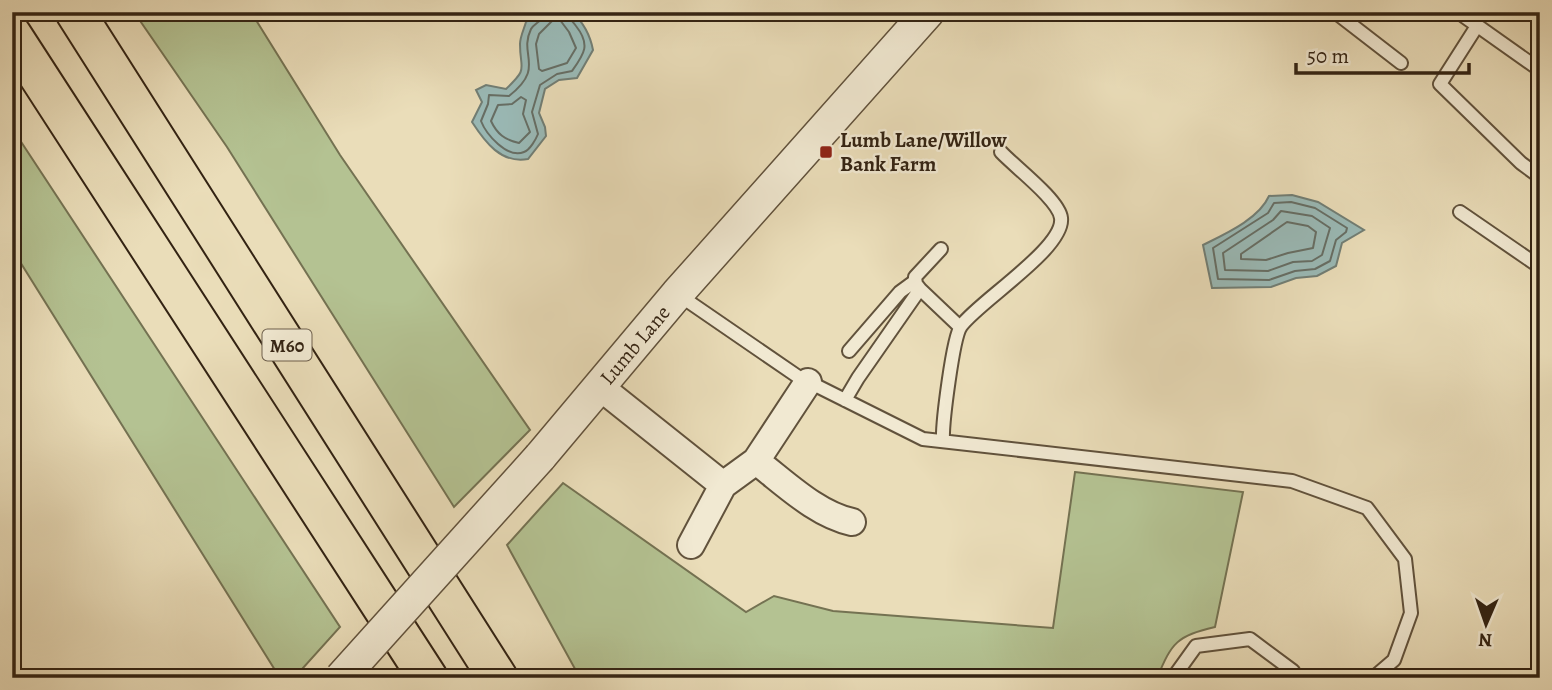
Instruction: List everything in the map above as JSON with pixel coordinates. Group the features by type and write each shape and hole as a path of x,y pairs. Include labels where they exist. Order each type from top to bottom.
{"highway":[{"name":"M60","path":"75,12 498,678"},
{"path":"12,35 428,678"}],"street":[{"name":"Lumb Lane","path":"341,678 540,457 612,396 677,294 928,12"},
{"path":"691,545 723,485 756,461 808,382"},
{"path":"612,396 723,485"},
{"path":"756,461 818,507 836,518 852,522"}],"lane":[{"path":"1335,12 1401,62"},
{"path":"1458,12 1540,70"},
{"path":"1476,26 1440,84 1521,163 1540,177"},
{"path":"943,441 944,407 960,327 1019,275 1056,237 1062,221 1058,208 1001,152"},
{"path":"1460,212 1540,267"},
{"path":"940,249 916,276 918,285 960,327"},
{"path":"849,351 900,292 918,285"},
{"path":"845,400 918,285"},
{"path":"677,294 808,382 923,439 1292,481 1367,508 1405,559 1411,613 1394,660 1373,678"},
{"path":"1172,678 1196,646 1250,639 1293,671 1294,678"}],"green space":[{"path":"134,12 251,12 340,155 530,430 454,507 227,147"},
{"path":"12,128 340,627 294,678 280,678 12,249"},
{"path":"1075,472 1243,492 1215,627 1177,642 1157,678 580,678 507,545 563,483 746,612 774,596 833,611 1053,628"}],"water":[{"path":"542,12 572,12 586,29 593,50 577,78 559,80 545,89 539,113 546,136 528,159 518,160 495,150 472,122 482,102 476,90 486,85 506,89 518,76 522,68 520,41 526,22"},
{"path":"1292,195 1318,202 1364,230 1342,243 1336,266 1317,276 1296,278 1271,287 1212,288 1203,245 1250,219 1269,196"}],"place":[{"name":"Lumb Lane/Willow Bank Farm","path":"826,152"}]}
